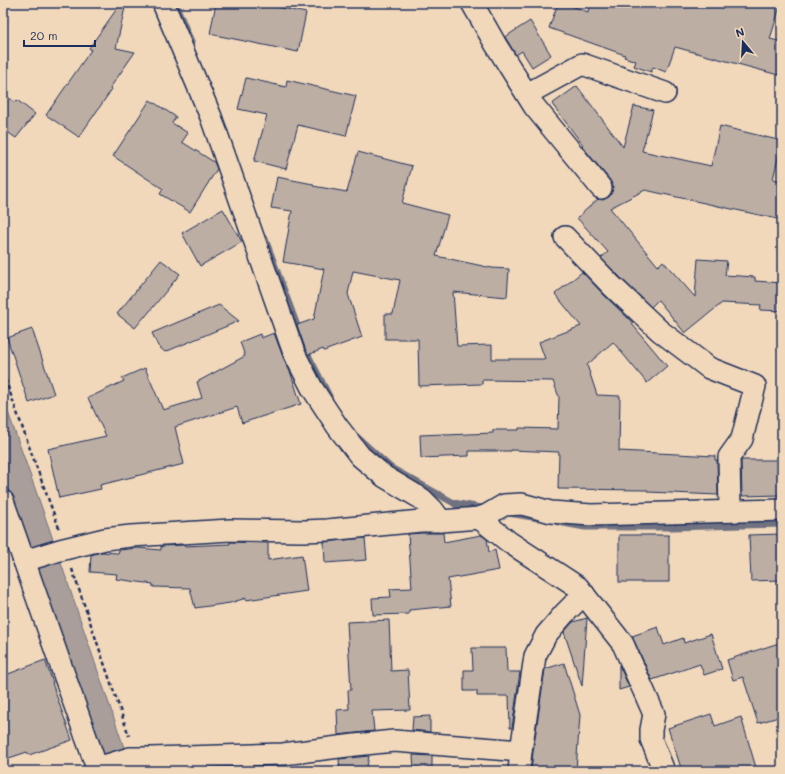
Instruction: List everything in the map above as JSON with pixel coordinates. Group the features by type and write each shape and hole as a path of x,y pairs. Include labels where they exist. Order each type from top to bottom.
{"street":[{"path":"162,3 211,117 294,353 312,388 337,426 360,456 385,477 422,500 433,510 441,521"},
{"path":"472,3 534,106 600,188"},
{"path":"527,94 582,64 665,93"},
{"path":"565,237 612,286 660,331 709,368 755,386 742,439 729,457 730,511"},
{"path":"3,501 28,559 100,768 130,758 284,754 394,741 520,761 535,656 546,635 580,598"},
{"path":"28,559 105,539 130,536 230,530 304,531 441,521 490,513 522,504 552,512 591,515 782,510"},
{"path":"490,513 509,542 578,588 580,598 623,644 654,714 651,739 664,771"}],"shaded area":[{"path":"3,398 132,771 108,771 3,475"}],"building":[{"path":"121,3 126,3 116,48 135,52 79,137 46,115 91,50 89,48"},
{"path":"216,3 258,3 306,13 298,52 210,34"},
{"path":"558,3 564,3 588,12 590,3 781,3 770,39 782,42 782,76 675,47 666,72 653,67 651,72 634,66 636,61 624,57 625,55 549,28"},
{"path":"530,21 551,55 532,67 522,51 516,55 505,37"},
{"path":"246,78 286,87 287,80 356,96 346,136 298,125 286,169 254,161 267,115 238,109"},
{"path":"577,86 623,147 634,106 653,110 642,151 711,166 720,126 782,141 773,179 782,181 782,220 645,190 610,208 658,266 663,261 695,297 698,259 727,261 725,275 755,277 755,281 782,283 782,311 760,310 761,305 722,303 685,333 658,300 651,307 601,258 608,252 577,218 598,199 603,200 609,197 613,186 552,104"},
{"path":"3,94 15,102 17,100 35,114 16,138 3,129"},
{"path":"150,100 176,117 172,123 188,133 182,142 214,162 217,169 190,212 160,194 163,189 113,156"},
{"path":"358,152 412,166 402,203 448,215 436,256 492,268 509,269 507,297 453,292 457,346 492,345 492,359 545,359 539,342 581,326 555,294 582,272 633,323 632,324 667,366 647,383 613,342 587,365 597,395 620,396 619,451 715,456 715,460 717,460 718,495 648,492 648,490 558,489 559,452 511,450 469,451 469,456 421,458 420,435 493,433 493,430 519,430 519,428 558,429 559,397 553,381 482,380 482,384 419,386 418,339 385,339 385,314 393,314 400,280 353,271 348,294 362,337 324,351 323,349 308,355 297,325 314,319 324,269 283,262 292,211 271,208 277,177 313,184 313,186 347,192"},
{"path":"223,209 242,242 200,266 182,233"},
{"path":"161,260 180,274 135,328 117,314"},
{"path":"219,305 239,321 165,352 158,346 152,333"},
{"path":"32,329 54,394 29,403 7,338"},
{"path":"274,333 291,374 301,404 242,423 237,407 175,427 184,464 100,485 101,489 59,498 48,449 106,436 88,398 124,381 122,378 145,368 163,410 202,398 197,382 245,356 240,342 260,334 261,338"},
{"path":"741,460 782,460 782,495 742,496"},
{"path":"443,533 444,542 481,535 487,539 489,552 495,550 499,570 448,579 451,606 409,610 409,614 373,615 372,598 391,597 390,589 412,588 408,534"},
{"path":"782,534 782,580 751,581 749,535"},
{"path":"619,535 669,535 669,582 619,582"},
{"path":"365,538 367,560 325,563 324,542"},
{"path":"230,542 268,543 268,560 302,555 307,591 246,600 246,598 230,603 195,608 190,588 153,587 153,584 116,579 117,574 90,572 91,555 101,552 118,553 119,550 138,548 161,550 161,546 230,544"},
{"path":"587,618 582,686 564,632 573,622"},
{"path":"389,620 391,671 408,670 410,710 372,711 374,731 338,735 337,710 349,709 348,690 351,690 347,622"},
{"path":"658,627 664,645 683,638 684,643 711,634 722,669 704,675 700,664 652,680 632,636"},
{"path":"782,642 782,716 758,723 743,677 733,680 727,660"},
{"path":"472,648 506,648 507,672 520,672 512,728 510,728 509,696 477,696 477,691 464,691 464,670 473,670"},
{"path":"45,660 72,740 29,755 27,752 3,760 3,676"},
{"path":"564,663 580,715 576,771 531,771 545,669"},
{"path":"619,665 629,687 619,690"},
{"path":"711,714 715,726 741,717 757,771 682,771 668,728"},
{"path":"430,716 430,732 412,730 413,717"},
{"path":"413,755 432,756 432,771 414,771"},
{"path":"369,756 366,771 340,771 339,759"}],"waterway":[{"path":"175,3 191,42"},
{"path":"265,239 307,353 329,396"},
{"path":"357,437 391,468 454,503 460,508"},
{"path":"454,503 487,509"},
{"path":"509,513 538,518"},
{"path":"558,522 585,527 672,527 782,524"}]}
